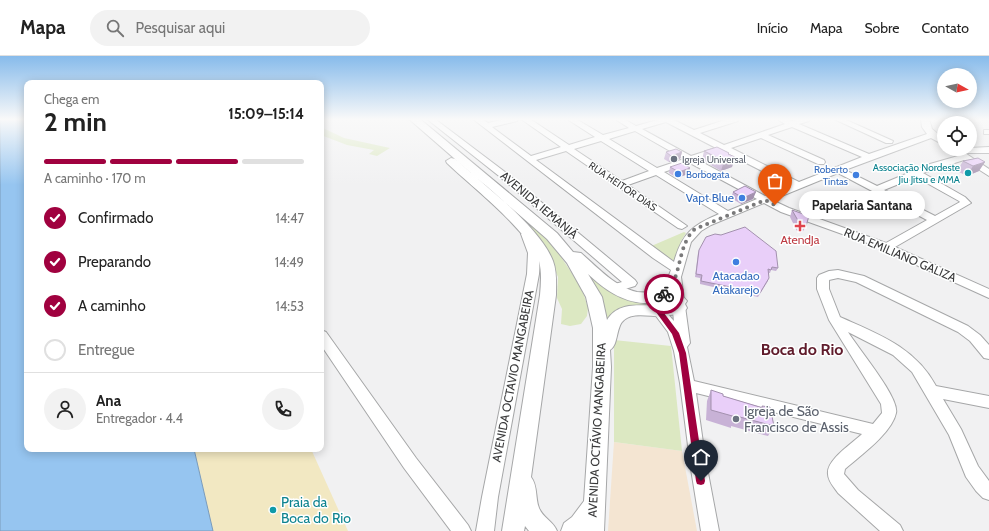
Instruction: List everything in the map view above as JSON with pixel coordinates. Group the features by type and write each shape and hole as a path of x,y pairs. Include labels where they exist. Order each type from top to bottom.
{"main road":[{"path":"430,141 520,224 542,252 546,262 549,282 513,531"},
{"name":"AVENIDA OCTÁVIO MANGABEIRA","path":"442,141 552,236 574,260 594,297 601,328 602,367 593,531"},
{"path":"444,141 447,145"},
{"path":"552,236 615,288 671,310 679,304"},
{"path":"602,367 610,326 617,316 631,310 658,304"},
{"path":"522,463 528,510 533,521 546,531"},
{"path":"572,531 580,525 594,504"}],"street":[{"name":"AVENIDA IEMANJÁ","path":"460,141 502,174 631,283 615,288"},
{"path":"506,141 676,272 684,341 682,353"},
{"name":"RUA HEITOR DIAS","path":"559,141 682,226"},
{"path":"529,159 588,141"},
{"path":"609,141 727,215"},
{"name":"RUA EMILIANO GALIZA","path":"657,141 785,210 887,247 989,294"},
{"path":"709,141 799,186"},
{"path":"621,184 744,141"},
{"path":"775,141 821,162"},
{"path":"832,141 869,157"},
{"path":"710,531 698,466 682,353 675,333 658,304 670,289 683,249 692,232 701,226 869,157 914,141"},
{"path":"977,150 989,150"},
{"path":"876,190 932,166 965,157 989,173"},
{"path":"977,165 989,165"},
{"path":"839,170 934,220"},
{"path":"887,247 966,202 916,173"},
{"name":"AVENIDA OCTAVIO MANGABEIRA","path":"485,531 491,490 534,264 534,256 529,239 520,224"},
{"path":"894,531 845,488 836,476 836,468 839,464 876,431 887,419 890,413 889,405 884,395 842,333 823,293 823,278 829,275 848,275 873,284 963,329 975,338 989,354"},
{"path":"836,320 903,355 913,363 932,391 957,436 973,474 989,492"},
{"path":"324,338 410,463 462,531"},
{"path":"687,385 876,431"},
{"path":"932,391 989,402"}],"shaded area":[{"path":"614,442 682,451 697,531 608,531"}],"green space":[{"path":"337,141 359,141 390,148 377,156 369,154 374,150 347,145"},
{"path":"435,141 439,141 549,239 577,281 584,295 588,308 587,316 581,324 570,326 561,324 562,309 557,298 558,277 541,240 527,224"},
{"path":"684,232 686,233 681,241 674,263 649,247"},
{"path":"586,272 614,294 629,300 649,302 651,309 632,308 621,310 616,312 606,321"},
{"path":"614,340 671,346 682,451 614,442"}],"sand":[{"name":"Praia da Boca do Rio","path":"195,452 312,452 348,531 213,531"}],"water":[{"path":"0,141 24,141 24,452 195,452 213,531 0,531"}],"building":[{"path":"717,147 735,157 724,161 704,151"},
{"path":"676,149 682,152 671,156 666,152"},
{"path":"978,158 985,162 973,166 963,161"},
{"path":"682,163 690,168 679,172 670,167"},
{"path":"745,186 756,192 743,198 733,192"},
{"path":"792,210 809,216 806,226 800,224"},
{"name":"Atacadao Atakarejo","path":"745,227 776,251 778,268 772,267 771,270 768,269 769,278 760,293 701,281 702,275 696,274 699,250 706,237 715,234 721,235"},
{"path":"711,390 723,394 723,396 763,408 762,406 770,407 774,426 711,410"}],"way so far":[{"path":"664,294 672,285 683,249 695,229 765,200 775,205"}],"place":[{"name":"Igreja Universal","path":"674,159"},
{"name":"Associação Nordeste Jiu Jitsu e MMA","path":"968,173"},
{"name":"Borbogata","path":"678,174"},
{"name":"Roberto Tintas","path":"856,175"},
{"name":"Vapt Blue","path":"742,198"},
{"name":"Papelaria Santana","path":"775,205"},
{"name":"AtendJa","path":"800,226"},
{"name":"Atacadao Atakarejo","path":"736,262"},
{"name":"Igreja de São Francisco de Assis","path":"736,419"},
{"name":"Praia da Boca do Rio","path":"273,510"}],"district":[{"name":"Boca do Rio","path":"802,349"}],"route":[{"path":"664,294 659,297 656,305 675,333 682,353 701,481"}]}
